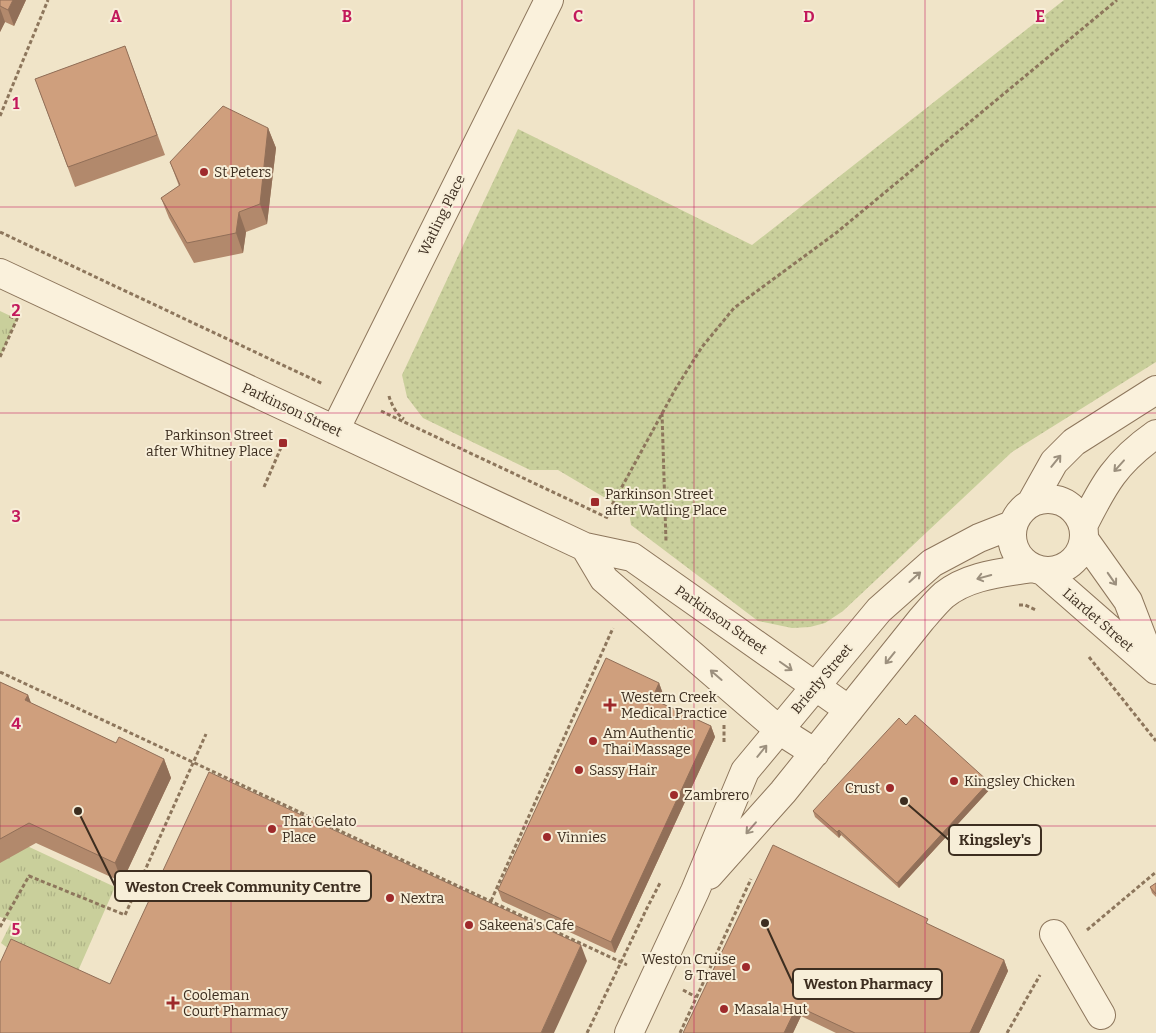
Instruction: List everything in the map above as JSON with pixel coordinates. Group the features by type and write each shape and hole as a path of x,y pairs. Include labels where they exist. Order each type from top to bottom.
{"street":[{"name":"Watling Place","path":"335,430 549,0"},
{"name":"Parkinson Street","path":"0,273 585,547 632,558 849,710"},
{"path":"1156,390 1074,442 1054,462 1031,502 1016,516 1012,525 1013,546 1017,555 1038,570 1055,570 1066,567 1075,560 1081,550 1084,533 1100,492 1120,464 1156,434"},
{"path":"1031,502 1041,499 1063,502 1079,516 1084,533"},
{"name":"Brierly Street","path":"629,1033 695,891 745,771 879,610 932,563 979,538 1012,525"},
{"name":"Liardet Street","path":"1084,533 1128,601 1155,669"},
{"path":"585,547 604,579 779,730 815,753"},
{"name":"Liardet Street","path":"1038,570 1155,669"},
{"name":"Brierly Street","path":"695,891 783,792 921,620 944,595 965,582 986,575 1038,570"},
{"path":"1054,934 1101,1015"}],"path":[{"path":"0,116 48,0"},
{"path":"0,232 606,516 662,412 702,347 734,308 836,233 1117,0"},
{"path":"0,357 16,319"},
{"path":"652,572 666,554 662,412"},
{"path":"264,488 282,443 292,447"},
{"path":"491,902 617,618 629,600"},
{"path":"1016,604 1025,605 1042,613"},
{"path":"1086,653 1156,741"},
{"path":"0,672 620,962 655,976 696,997"},
{"path":"724,722 724,750"},
{"path":"0,927 29,876 125,915 206,734"},
{"path":"680,1033 755,870"},
{"path":"586,1033 647,908"}],"green space":[{"path":"1064,0 1156,0 1156,362 1012,452 843,611 825,623 810,627 792,628 758,621 631,525 629,512 558,470 530,470 423,418 407,397 402,375 518,129 752,245"},
{"path":"0,311 17,319 0,357"},
{"path":"25,845 115,887 74,980 17,955 1,943 12,921 0,917 0,861"}],"building":[{"path":"0,0 13,0 8,10 0,6"},
{"path":"125,46 157,135 68,167 35,79"},
{"path":"223,106 268,128 260,204 239,212 236,233 187,243 161,198 180,185 170,162"},
{"path":"606,658 659,683 652,699 711,726 611,942 498,890"},
{"path":"0,682 28,695 25,700 116,743 119,737 164,759 115,863 29,823 0,839"},
{"path":"915,715 989,782 897,883 839,830 837,832 813,811 899,718 906,725"},
{"path":"209,772 581,945 541,1033 0,1033 0,963 11,939 110,984"},
{"path":"773,845 928,919 926,923 1004,960 970,1033 855,1033 797,1006 784,1033 683,1033"},
{"path":"1156,883 1156,894 1150,887"}],"place":[{"name":"St Peters","path":"204,172"},
{"name":"Parkinson Street after Whitney Place","path":"283,443"},
{"name":"Parkinson Street after Watling Place","path":"595,502"},
{"name":"Western Creek Medical Practice","path":"610,705"},
{"name":"Am Authentic Thai Massage","path":"593,741"},
{"name":"Sassy Hair","path":"579,770"},
{"name":"Kingsley Chicken","path":"954,781"},
{"name":"Crust","path":"890,788"},
{"name":"Zambrero","path":"674,795"},
{"name":"Kingsley's","path":"904,801"},
{"name":"Weston Creek Community Centre","path":"78,811"},
{"name":"That Gelato Place","path":"272,829"},
{"name":"Vinnies","path":"547,837"},
{"name":"Nextra","path":"390,898"},
{"name":"Weston Pharmacy","path":"765,923"},
{"name":"Sakeena's Cafe","path":"469,925"},
{"name":"Weston Cruise & Travel","path":"746,967"},
{"name":"Cooleman Court Pharmacy","path":"173,1003"},
{"name":"Masala Hut","path":"724,1009"}]}
